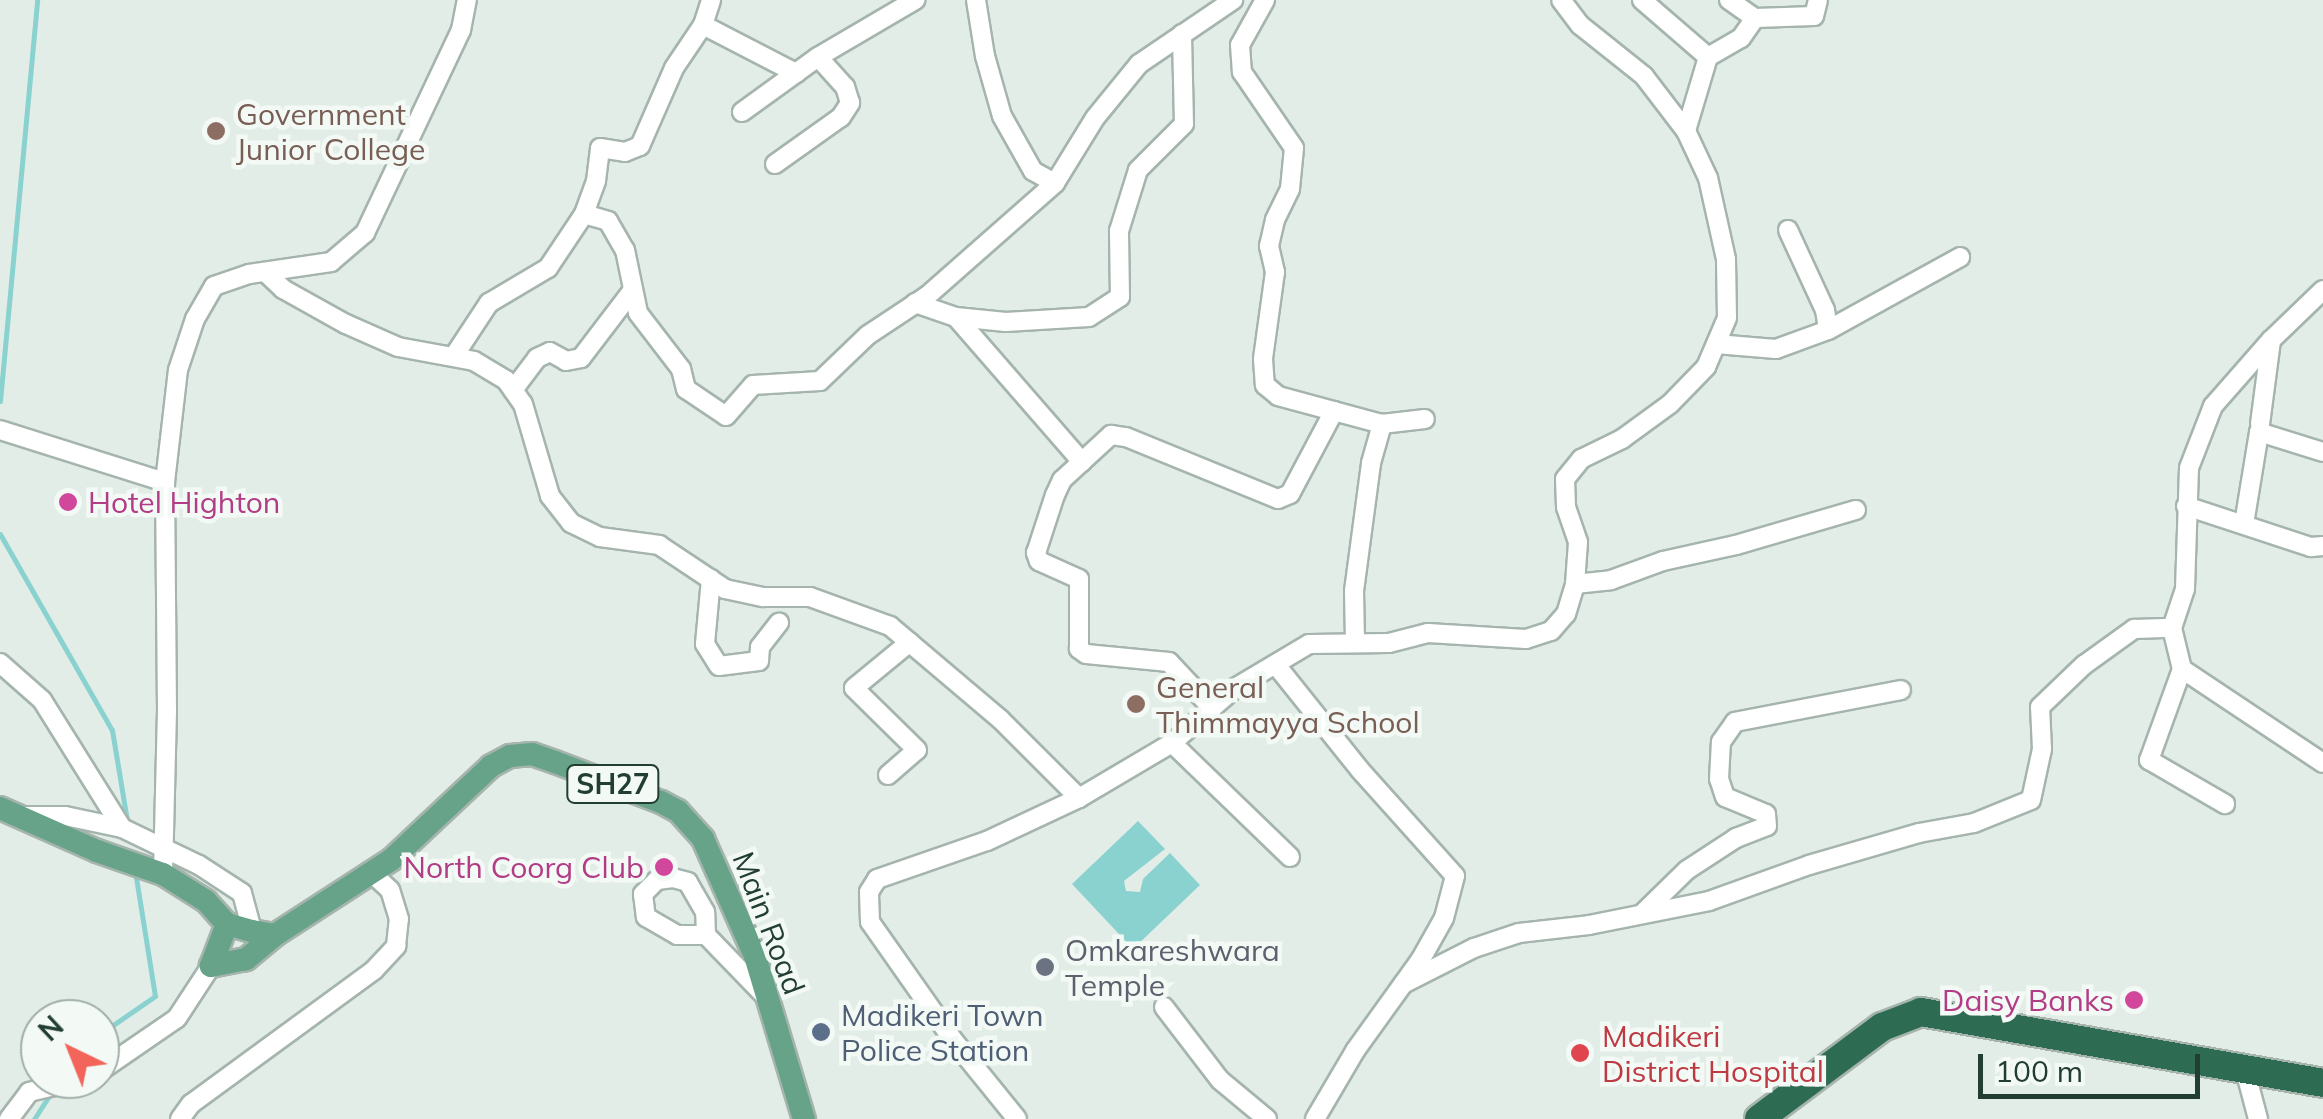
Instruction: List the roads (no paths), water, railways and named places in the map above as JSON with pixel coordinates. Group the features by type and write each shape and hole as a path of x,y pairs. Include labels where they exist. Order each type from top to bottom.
{"highway":[{"path":"1759,1119 1882,1027 1921,1012 2323,1084"}],"main road":[{"name":"Main Road","path":"263,933 373,874 416,840 491,766 510,756 532,754 661,802 690,823 732,898 804,1119"},
{"path":"9,812 97,852 163,874 206,900 228,924 263,933"},
{"path":"211,966 228,924"},
{"name":"SH27","path":"211,966 246,958 263,933"}],"street":[{"path":"163,874 164,482 178,370 194,319 214,286 265,272 331,262 366,233 462,30 467,0"},
{"path":"454,356 489,303 548,268 584,214 596,181 600,148 625,152 640,146 674,68 703,25 711,0"},
{"path":"742,112 818,57 916,0"},
{"path":"976,0 985,56 1002,116 1033,171 1055,182"},
{"path":"584,214 608,221 625,250 638,313 681,370 686,389 726,416 753,385 820,381 868,335 915,303 1055,182 1094,118 1139,64 1232,0"},
{"path":"1265,0 1240,44 1242,72 1294,148 1290,189 1275,220 1269,246 1275,272 1264,359 1265,384 1278,396 1382,424 1425,419"},
{"path":"1017,1119 893,958 870,922 870,892 878,878 987,841 1080,798 1172,742 1212,708 1309,644 1390,643 1428,633 1526,638 1551,631 1566,614 1575,584 1578,542 1566,507 1565,478 1581,459 1622,439 1670,404 1706,367 1727,318 1726,259 1708,178 1686,131 1644,76 1580,25 1560,0"},
{"path":"1642,0 1708,57"},
{"path":"1729,0 1755,18 1814,16 1818,0"},
{"path":"1686,131 1708,57 1741,38 1755,18"},
{"path":"703,25 796,73"},
{"path":"915,303 956,316 1006,322 1089,317 1120,297 1119,231 1138,170 1184,124 1182,34"},
{"path":"775,164 841,117 850,104 845,87 818,57"},
{"path":"1788,230 1826,310 1828,330"},
{"path":"1716,344 1776,349 1828,330 1960,258"},
{"path":"265,272 283,289 346,324 398,346 474,361 506,380 523,404 550,496 571,523 600,538 659,545 725,589 763,596 810,597 890,626 1000,719 1080,798"},
{"path":"2226,804 2149,760 2182,669 2172,628 2185,589 2189,468 2213,406 2271,340 2323,290"},
{"path":"513,390 537,358 550,352 566,361 581,358 632,291"},
{"path":"956,316 1082,462"},
{"path":"2260,424 2271,340"},
{"path":"1212,708 1169,662 1086,654 1079,649 1079,579 1039,561 1036,553 1062,480 1111,435 1126,437 1278,499 1290,494 1334,411"},
{"path":"1356,642 1354,590 1371,463 1382,424"},
{"path":"0,430 164,482"},
{"path":"2244,524 2259,432 2323,452"},
{"path":"2186,506 2311,547 2323,546"},
{"path":"1575,584 1611,580 1663,561 1736,546 1856,510"},
{"path":"711,579 705,644 719,666 759,661 760,647 779,623"},
{"path":"1403,984 1474,948 1520,933 1709,901 1809,865 1919,833 1974,823 2031,800 2042,748 2040,707 2084,665 2134,629 2172,628"},
{"path":"888,775 917,750 854,688 910,642"},
{"path":"0,663 42,700 122,828"},
{"path":"1276,665 1360,770 1455,876 1444,918 1355,1051 1315,1119"},
{"path":"2182,669 2323,763"},
{"path":"1641,914 1687,870 1736,838 1766,826 1766,814 1725,797 1719,779 1721,742 1735,722 1901,690"},
{"path":"1172,742 1290,857"},
{"path":"9,812 64,816 122,828 200,865 242,894 263,933"},
{"path":"180,1119 191,1104 374,970 396,946 398,919 390,890 373,874"},
{"path":"706,935 768,999"},
{"path":"120,1061 178,1018 211,966"},
{"path":"1164,1007 1220,1080 1266,1119"},
{"path":"2245,1070 2258,1119"}],"water":[{"path":"1138,821 1165,849 1124,881 1126,891 1140,892 1143,879 1170,853 1200,885 1133,949 1072,884"}],"waterway":[{"path":"0,401 37,0"},
{"path":"0,534 112,730 127,821"},
{"path":"120,1020 155,996 135,871"},
{"path":"34,1119 47,1099"}],"place":[{"name":"Government Junior College","path":"216,131"},
{"name":"Hotel Highton","path":"68,502"},
{"name":"General Thimmayya School","path":"1136,704"},
{"name":"North Coorg Club","path":"664,867"},
{"name":"Omkareshwara Temple","path":"1045,967"},
{"name":"Daisy Banks","path":"2134,1000"},
{"name":"Madikeri Town Police Station","path":"821,1032"},
{"name":"Madikeri District Hospital","path":"1580,1053"}]}
